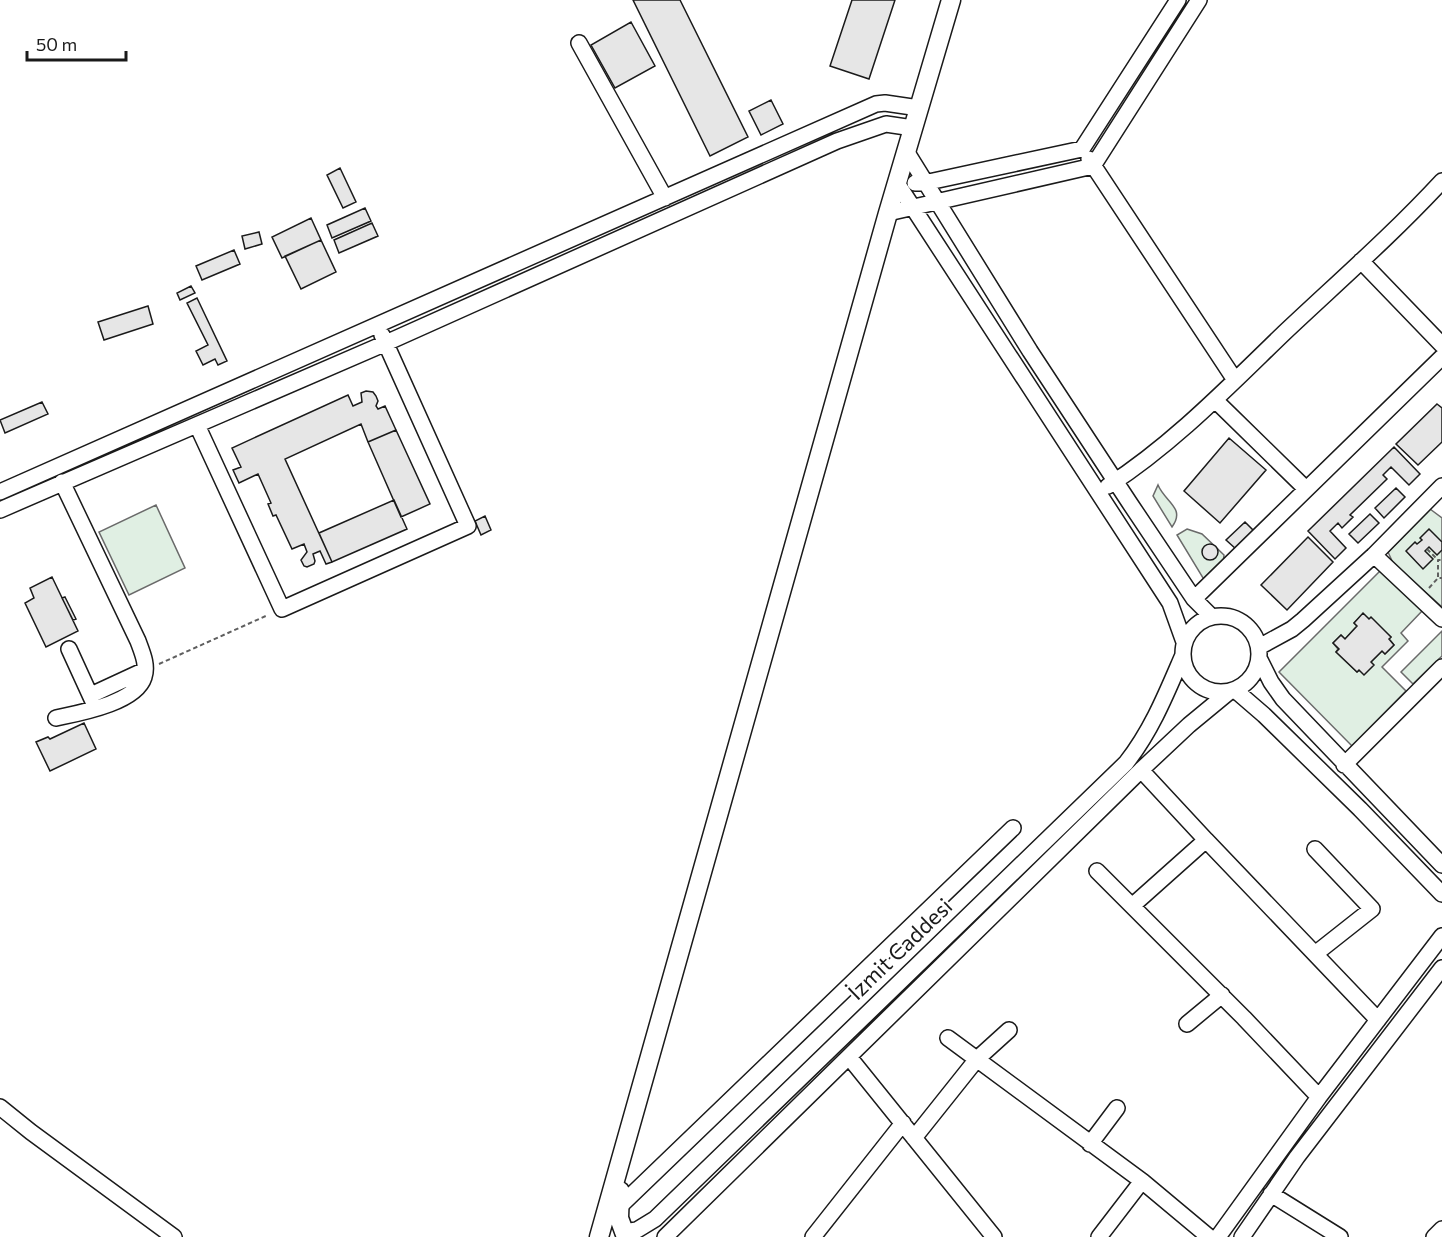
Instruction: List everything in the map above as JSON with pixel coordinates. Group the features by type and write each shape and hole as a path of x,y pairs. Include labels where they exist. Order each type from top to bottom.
{"main road":[{"path":"599,1237 888,213 951,0"},
{"path":"619,1235 621,1226 619,1207 630,1127"}],"street":[{"path":"897,183 924,183 1082,149 1178,0"},
{"path":"888,213 1093,166 1199,0"},
{"path":"579,43 665,198"},
{"path":"0,492 876,104 885,103 919,108"},
{"path":"0,510 386,343 837,141 886,124 913,128"},
{"path":"1082,149 1235,380"},
{"path":"906,151 936,202 1194,599 1211,616 1224,615 1241,621 1255,635 1271,682 1283,699 1442,865"},
{"path":"1097,493 1158,449 1215,400 1442,181"},
{"path":"897,183 1170,603 1184,648 1185,666 1190,676 1208,690 1232,691 1264,715 1442,894"},
{"path":"1361,261 1442,345"},
{"path":"197,425 282,609 468,526 378,326"},
{"path":"1194,599 1442,357"},
{"path":"1215,400 1306,489"},
{"path":"56,718 94,702 136,690 144,678 145,670 145,661 138,641 62,482"},
{"path":"1259,652 1292,629 1374,555 1442,486"},
{"path":"1374,555 1442,619"},
{"name":"İzmit Caddesi","path":"619,1235 637,1230 661,1213 1126,763 1147,732 1166,695 1190,630 1211,616"},
{"path":"69,649 94,702"},
{"name":"İzmit Caddesi","path":"665,1237 1141,770 1189,725 1250,679 1256,669 1259,652"},
{"path":"1344,765 1442,668"},
{"path":"1141,770 1378,1020"},
{"path":"619,1207 1013,828"},
{"path":"1132,906 1206,840"},
{"path":"1315,849 1372,909 1315,954"},
{"path":"1097,871 1222,995 1319,1097"},
{"path":"1218,1237 1319,1097 1442,936"},
{"path":"1242,1237 1271,1194 1442,968"},
{"path":"1187,1024 1222,995"},
{"path":"914,1138 977,1059 1009,1030"},
{"path":"948,1038 1142,1181 1209,1237"},
{"path":"849,1058 994,1237"},
{"path":"0,1107 30,1132 174,1237"},
{"path":"1090,1144 1117,1108"},
{"path":"813,1237 903,1123"},
{"path":"1099,1237 1142,1181"},
{"path":"1271,1194 1340,1237"},
{"path":"1434,1237 1442,1229"}],"path":[{"path":"1425,592 1440,578 1440,560 1427,549"},
{"path":"145,670 282,609"}],"green space":[{"path":"1158,485 1176,510 1176,520 1172,527 1153,496"},
{"path":"156,505 185,568 129,595 99,532"},
{"path":"1430,509 1442,518 1442,607 1393,563 1388,552"},
{"path":"1187,529 1202,534 1224,555 1223,565 1209,580 1203,578 1177,535"},
{"path":"1382,569 1423,610 1401,633 1408,641 1382,667 1406,691 1352,746 1279,672","holes":["1363,614 1391,637 1389,639 1394,645 1385,654 1382,651 1357,672 1336,652 1338,649 1333,643 1341,635 1345,639 1357,626 1354,623"]},
{"path":"1442,631 1442,656 1413,684 1401,672"}],"building":[{"path":"633,0 680,0 748,137 710,156"},
{"path":"852,0 895,0 869,79 830,66"},
{"path":"631,22 655,66 615,88 591,45"},
{"path":"771,100 783,124 761,135 749,111"},
{"path":"340,168 356,202 343,208 327,175"},
{"path":"365,208 371,221 332,238 327,225"},
{"path":"311,218 321,240 282,258 272,237"},
{"path":"372,223 378,236 339,253 334,240"},
{"path":"259,232 262,244 245,249 242,236"},
{"path":"321,240 336,272 301,289 285,256"},
{"path":"234,250 240,264 202,280 196,266"},
{"path":"191,286 195,293 180,300 177,293"},
{"path":"197,298 227,361 218,365 215,359 203,365 196,351 208,345 187,303"},
{"path":"148,306 153,324 104,340 98,322"},
{"path":"373,392 376,396 378,409 385,406 396,430 368,442 361,424 285,459 332,562 326,564 320,551 313,554 314,564 304,566 301,560 307,552 304,544 292,549 276,515 273,516 268,504 271,503 258,474 239,483 233,470 241,467 232,448 348,395 353,406 362,402 361,393"},
{"path":"42,402 48,414 5,433 0,420"},
{"path":"1437,404 1442,408 1442,442 1418,465 1396,444"},
{"path":"396,430 430,504 401,517 368,442"},
{"path":"1229,438 1266,470 1220,523 1184,491"},
{"path":"1394,447 1420,474 1409,485 1391,467 1383,475 1387,479 1350,515 1353,517 1342,528 1338,523 1330,531 1346,548 1335,559 1308,531"},
{"path":"1396,488 1405,497 1384,518 1375,508"},
{"path":"394,500 407,529 332,562 319,533"},
{"path":"1370,514 1379,523 1358,543 1349,534"},
{"path":"485,516 491,530 481,535 475,521"},
{"path":"1245,522 1254,531 1236,549 1226,540"},
{"path":"1429,529 1442,542 1442,550 1437,555 1429,547 1425,551 1433,559 1423,569 1406,551 1415,542 1417,544 1422,540 1420,538"},
{"path":"1308,537 1333,562 1287,610 1261,585"},
{"path":"1210,544 1218,552 1210,560 1202,552"},
{"path":"52,577 78,631 46,647 25,603 34,598 30,588"},
{"path":"65,597 76,619 73,620 62,598"},
{"path":"1363,613 1369,619 1371,617 1391,637 1389,639 1394,645 1385,654 1382,651 1371,662 1374,665 1364,675 1359,670 1357,672 1336,652 1339,649 1333,643 1341,635 1345,639 1357,626 1354,623"},
{"path":"84,723 96,749 50,771 36,742 48,737 50,739"}]}
